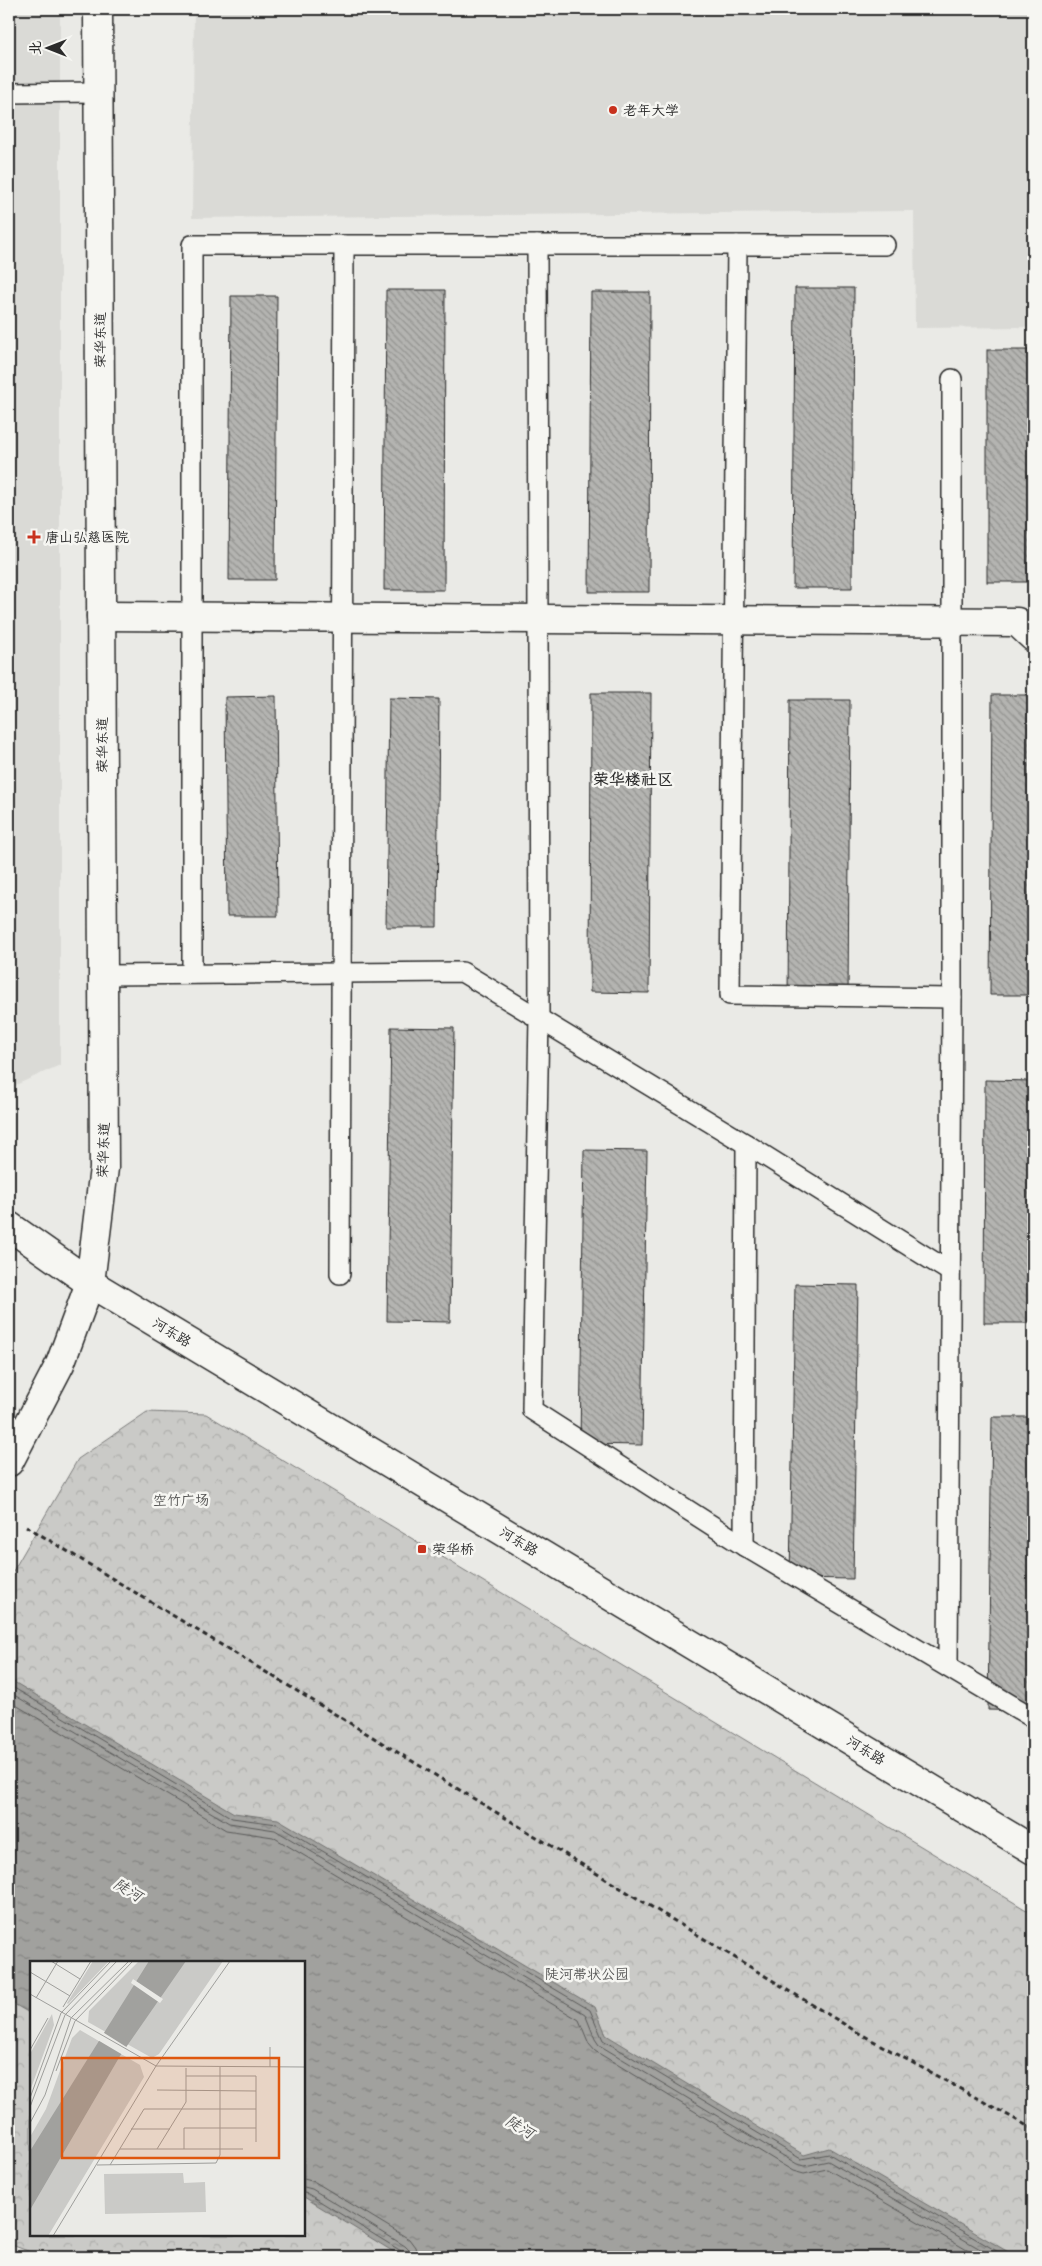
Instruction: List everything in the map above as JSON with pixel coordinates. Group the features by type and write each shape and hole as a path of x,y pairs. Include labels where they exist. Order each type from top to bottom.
{"street":[{"name":"荣华东道","path":"9,1462 60,1364 90,1283 104,1168 98,9"},
{"path":"101,616 1017,622 1033,637"},
{"name":"河东路","path":"9,1226 90,1283 1033,1850"}],"lane":[{"path":"9,93 98,92"},
{"path":"192,974 192,245 885,245"},
{"path":"340,1274 344,245"},
{"path":"537,245 539,1017 532,1410 744,1546 1033,1718"},
{"path":"737,245 730,995 952,998"},
{"path":"948,1667 952,998 952,379"},
{"path":"104,975 462,972 746,1144 949,1272"},
{"path":"744,1546 746,1144"}],"path":[{"path":"26,1526 857,2032 1033,2129"}],"shaded area":[{"name":"唐山弘慈医院","path":"9,9 60,9 60,1065 9,1088"},
{"name":"老年大学","path":"194,9 1033,9 1033,327 915,328 914,211 192,218"}],"green space":[{"name":"陡河带状公园","path":"147,1412 206,1414 1033,1914 1033,2257 44,2257 9,2244 9,1578 78,1459"}],"water":[{"name":"陡河","path":"9,1679 234,1813 278,1819 595,2007 606,2035 804,2155 829,2148 1017,2257 402,2257 305,2198 305,1961 30,1961 30,2013 9,2001"}],"building":[{"path":"795,288 854,288 852,588 793,588"},
{"path":"386,290 445,290 444,590 384,590"},
{"path":"591,292 650,292 649,592 589,592"},
{"path":"231,296 277,296 275,580 229,580"},
{"path":"987,350 1033,350 1033,582 987,582"},
{"path":"591,693 651,693 649,993 590,992"},
{"path":"992,695 1033,695 1033,995 990,995"},
{"path":"276,696 278,916 227,916 225,697"},
{"path":"389,698 439,699 437,927 386,927"},
{"path":"790,700 850,700 848,1000 788,1000"},
{"path":"391,1027 454,1028 450,1322 387,1321"},
{"path":"985,1080 1033,1081 1033,1323 984,1323"},
{"path":"584,1150 647,1151 642,1445 580,1444"},
{"path":"795,1284 858,1285 853,1579 790,1578"},
{"path":"992,1417 1033,1417 1033,1711 988,1710"}],"place":[{"name":"老年大学","path":"613,110"},
{"name":"唐山弘慈医院","path":"34,537"},
{"name":"荣华桥","path":"422,1549"}],"district":[{"name":"荣华楼社区","path":"633,779"}],"park label":[{"name":"空竹广场","path":"181,1500"}]}
